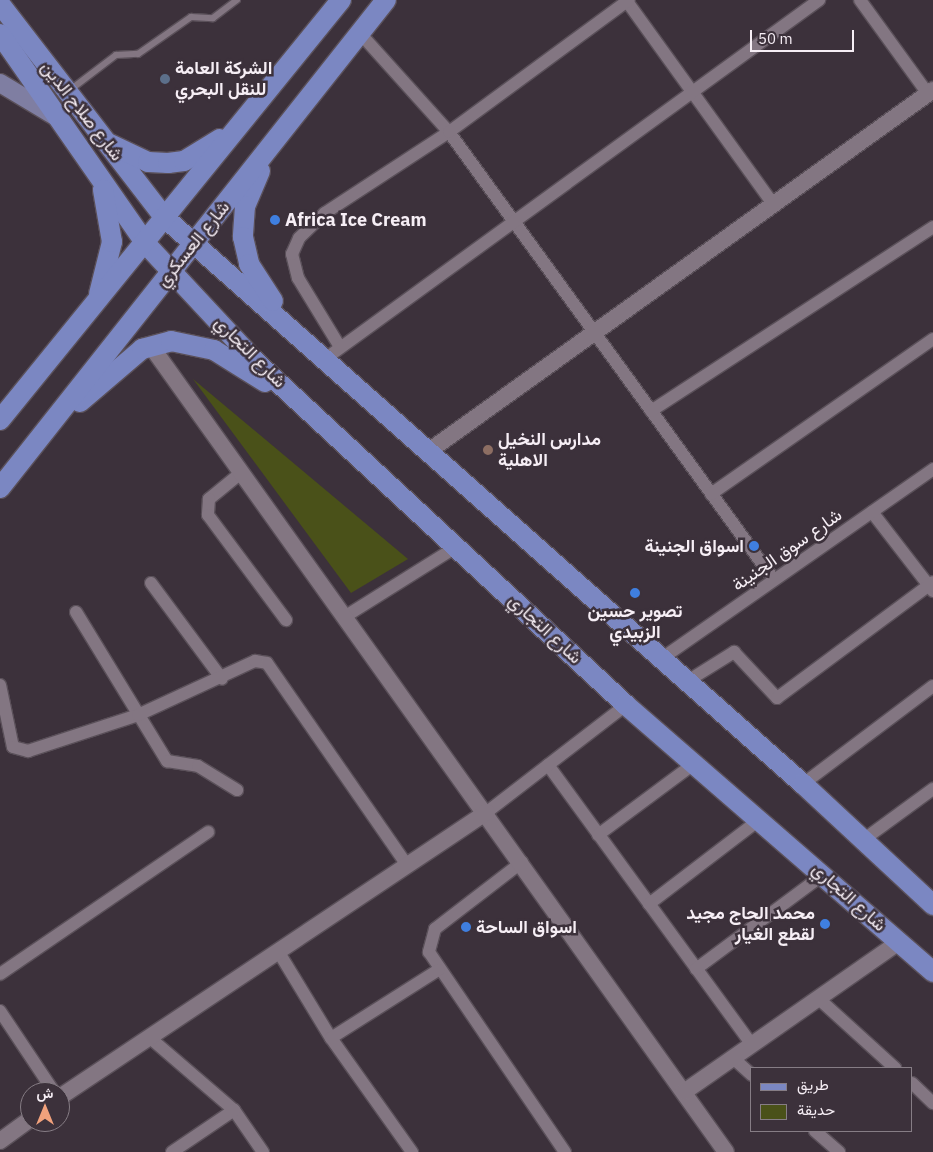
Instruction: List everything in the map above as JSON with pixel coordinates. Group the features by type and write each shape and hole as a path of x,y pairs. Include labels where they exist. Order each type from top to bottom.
{"main road":[{"path":"104,142 148,162 184,161 228,133 342,0"},
{"name":"شارع العسكري","path":"0,488 172,270 196,244 358,31 386,0"},
{"name":"شارع صلاح الدين","path":"0,4 4,32 145,243 172,270"},
{"name":"شارع صلاح الدين","path":"4,32 67,92 104,142 166,218 196,244"},
{"path":"0,420 86,320 272,82"},
{"path":"0,83 60,118"},
{"path":"278,134 245,206 243,237 253,272 295,330"},
{"path":"86,320 102,289 112,242 108,208 90,161"},
{"path":"196,244 295,330 332,353 429,451 660,659 803,784 933,905"},
{"name":"شارع التجاري","path":"172,270 310,411 626,705 824,874 933,972"},
{"path":"43,435 152,346 182,342 214,350 310,411"}],"street":[{"path":"773,204 692,88 627,0 449,132 325,213 295,246 292,254 298,278 332,353 514,222 692,88 819,0"},
{"path":"429,451 930,92 860,0"},
{"path":"358,31 449,132 774,580"},
{"path":"650,411 933,227"},
{"path":"711,494 933,339"},
{"path":"152,346 487,812 726,1152"},
{"name":"شارع سوق الجنينة","path":"660,659 933,470"},
{"path":"242,472 209,500 208,515 286,620"},
{"path":"686,682 734,652 777,698 931,586 872,512"},
{"path":"346,616 456,547"},
{"path":"151,583 222,680"},
{"path":"76,612 167,761 198,766 237,790"},
{"path":"0,685 14,747 20,751 138,715 222,680 255,661 267,663 407,865"},
{"path":"803,784 933,686"},
{"path":"70,1090 487,812 626,705"},
{"path":"598,835 695,763"},
{"path":"548,765 752,1046"},
{"path":"863,840 933,789"},
{"path":"648,904 760,819"},
{"path":"0,974 208,832"},
{"path":"522,862 434,929 429,952 438,970 565,1152"},
{"path":"696,969 824,874"},
{"path":"684,1092 899,942"},
{"path":"278,951 331,1038 412,1152"},
{"path":"331,1038 438,970"},
{"path":"819,999 894,1067"},
{"path":"0,1011 47,1082"},
{"path":"149,1037 234,1110 263,1152"},
{"path":"733,1058 750,1073"},
{"path":"913,1084 933,1103"},
{"path":"172,1152 234,1110"},
{"path":"0,1141 20,1126"},
{"path":"816,1132 839,1152"}],"lane":[{"path":"67,92 116,55 138,54 191,17 213,18 237,0"}],"green space":[{"path":"193,379 408,559 351,593"}],"place":[{"name":"الشركة العامة للنقل البحري","path":"165,79"},
{"name":"Africa Ice Cream","path":"275,220"},
{"name":"مدارس النخيل الاهلية","path":"488,450"},
{"name":"اسواق الجنينة","path":"754,546"},
{"name":"تصوير حسين الزبيدي","path":"635,593"},
{"name":"محمد الحاج مجيد لقطع الغيار","path":"825,924"},
{"name":"اسواق الساحة","path":"466,927"}]}
